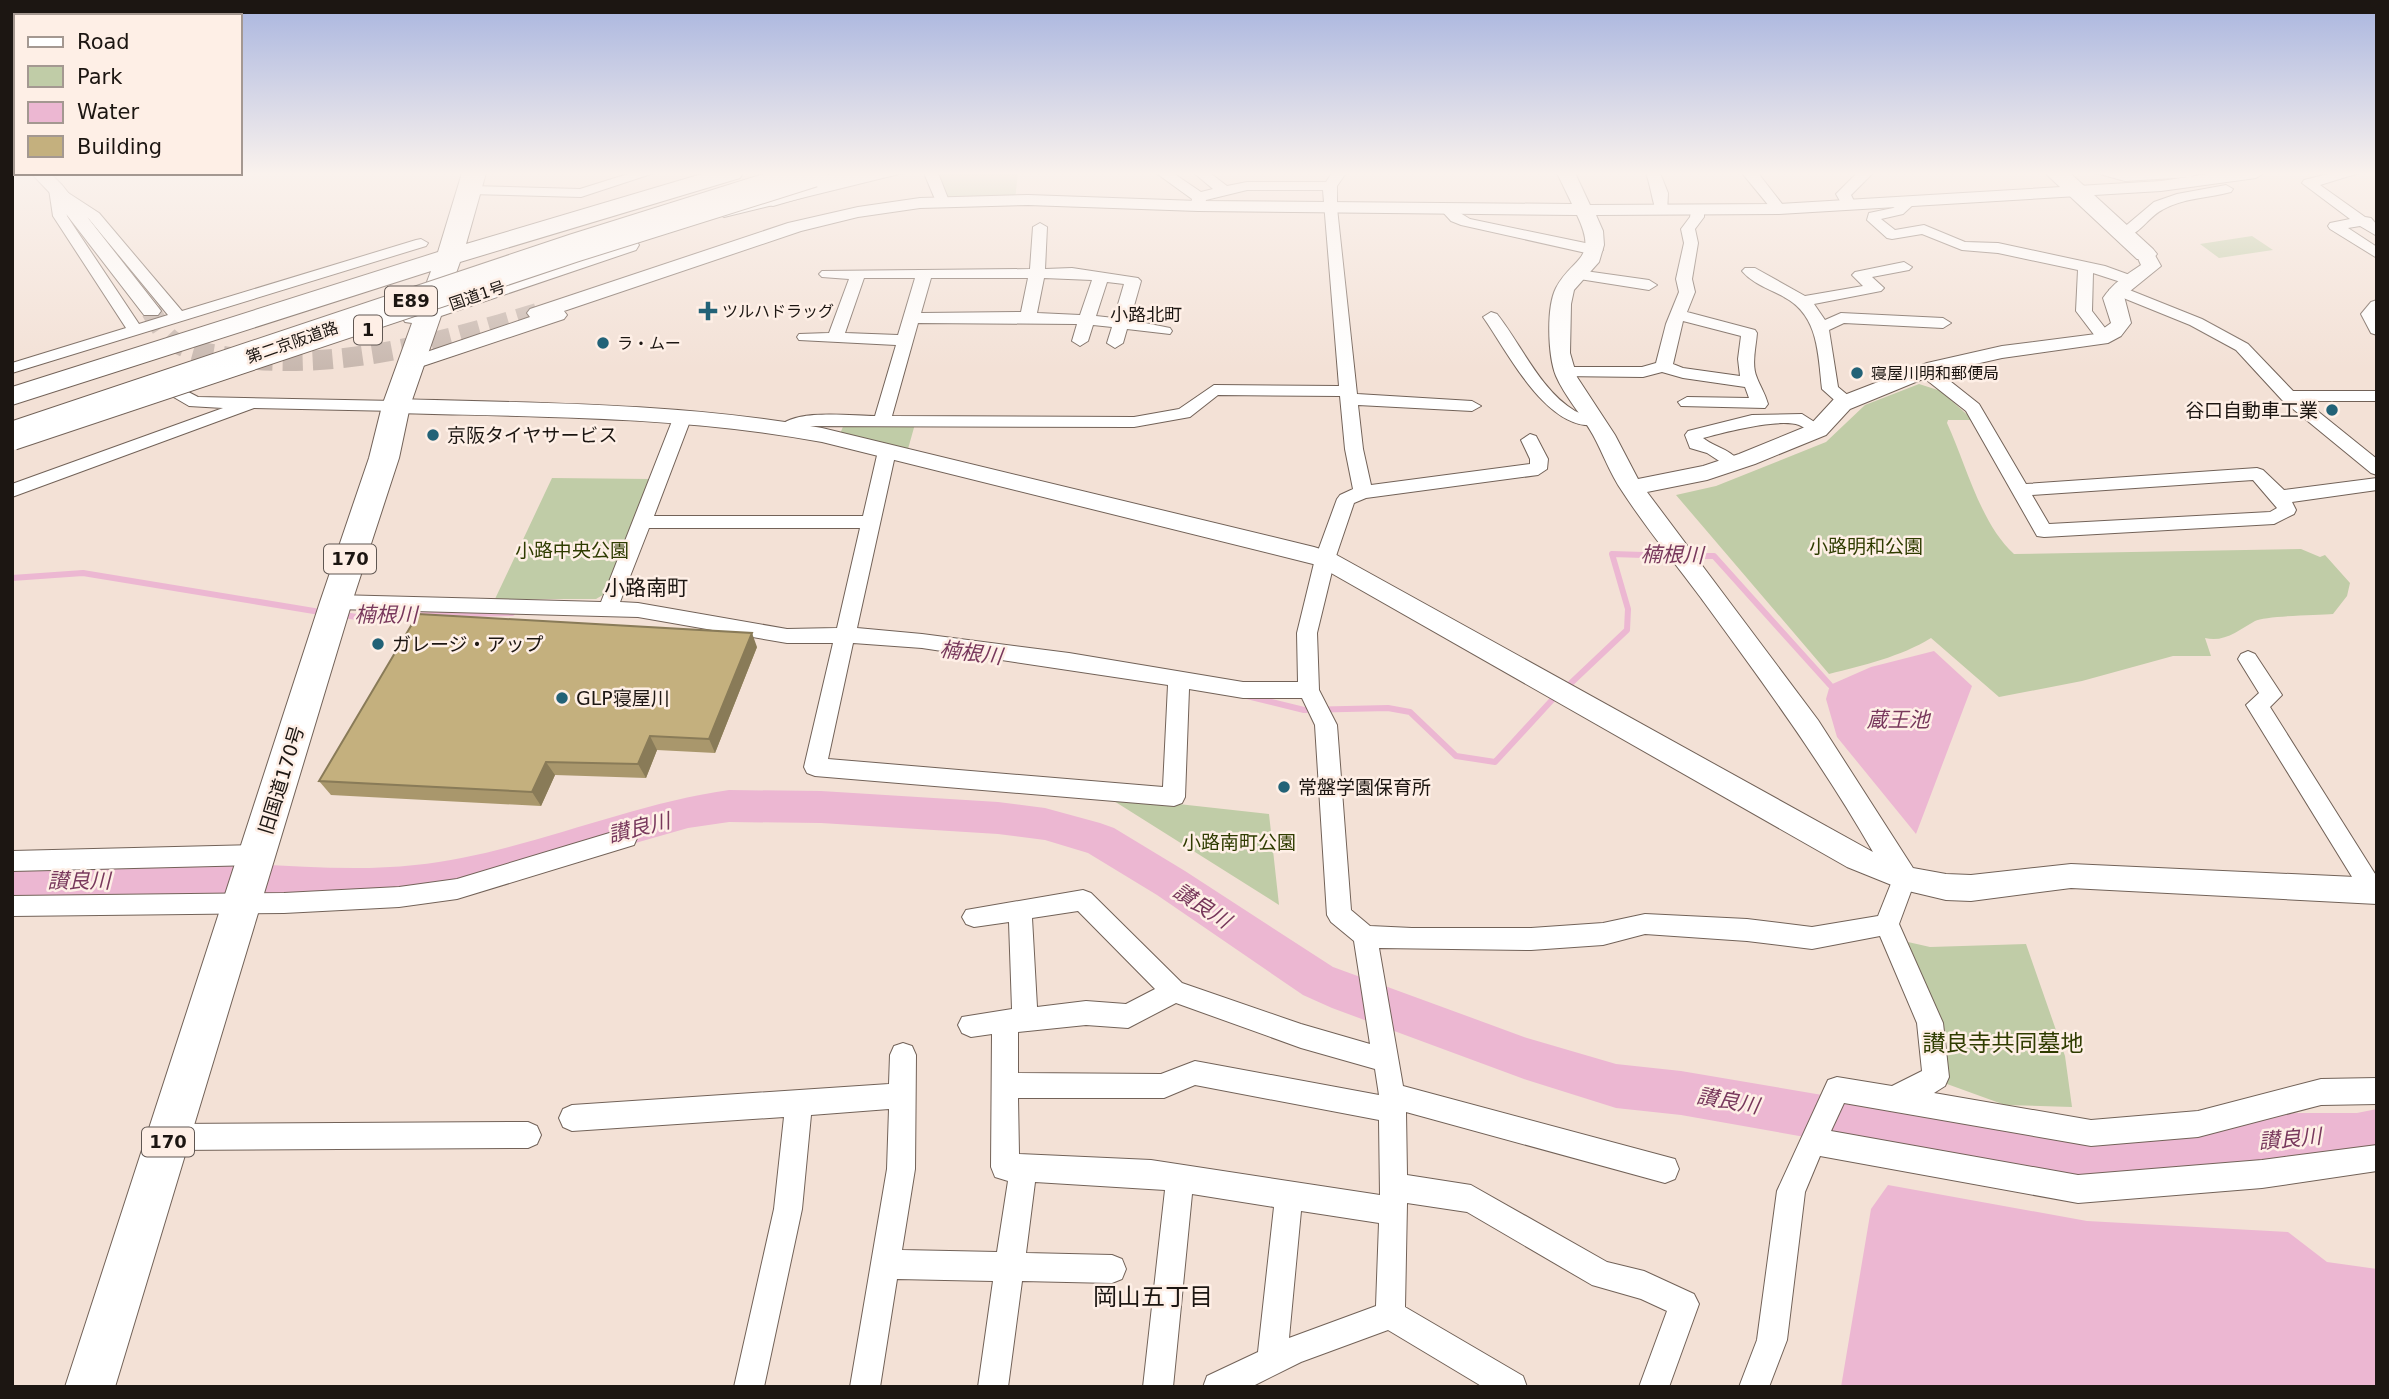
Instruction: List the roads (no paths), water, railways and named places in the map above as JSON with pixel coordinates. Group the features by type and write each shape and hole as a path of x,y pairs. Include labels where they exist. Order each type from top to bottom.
{"highway":[{"name":"旧国道170号","path":"90,1387 335,602 384,458 396,406 429,312 435,250 441,238"},
{"name":"1","path":"12,396 435,250 480,238"},
{"name":"第二京阪道路","path":"12,418 556,238"},
{"name":"第二京阪道路","path":"12,438 605,238"},
{"name":"国道1号","path":"12,438 429,312 649,238"}],"main road":[{"path":"2128,238 2145,254"}],"street":[{"path":"75,238 136,331"},
{"path":"94,238 151,311"},
{"path":"113,238 179,318"},
{"path":"537,313 761,238"},
{"path":"410,364 785,238"},
{"path":"1028,317 1037,274 1039,238"},
{"path":"1333,238 1354,449 1363,492"},
{"path":"1541,238 1595,250"},
{"path":"1594,238 1595,250 1590,262 1565,289 1561,304 1560,353 1565,372 1595,420 1631,488 1761,663 1877,831 1904,878"},
{"path":"1664,366 1686,292 1684,279 1690,238"},
{"path":"1945,238 1962,246 1998,248 2086,268 2196,321 2242,347 2288,396 2377,469"},
{"path":"2353,238 2377,254"},
{"path":"12,368 179,318 435,250"},
{"path":"1631,488 1706,473 1733,464 1818,429 1847,402 1925,370 2002,352 2085,342 2104,337 2114,332 2121,323 2113,298 2151,266 2145,254"},
{"path":"1802,301 1876,288 1860,275 1904,267"},
{"path":"2086,268 2084,311 2104,337"},
{"path":"1750,271 1776,289 1802,301 1821,328 1830,388 1847,402"},
{"path":"827,274 1072,273 1100,279 1133,281 1115,343"},
{"path":"836,336 858,274"},
{"path":"882,420 924,274"},
{"path":"1578,275 1649,285"},
{"path":"1080,341 1100,279"},
{"path":"2377,305 2369,314 2377,330"},
{"path":"1678,315 1749,333 1746,359 1749,382"},
{"path":"910,318 1028,317 1121,321 1164,331"},
{"path":"1491,317 1509,337 1517,354 1555,403 1570,415 1595,420"},
{"path":"1821,328 1841,318 1943,323"},
{"path":"805,337 903,340"},
{"path":"1565,372 1643,372 1664,366 1676,374 1715,376 1736,382 1749,382 1755,387 1759,404 1694,435 1696,444 1713,449 1733,464"},
{"path":"1925,370 1973,408 2019,490 2044,531 2274,518 2287,510 2280,496 2257,474 2019,490"},
{"path":"171,388 195,402 683,416 757,422 788,428 1325,559 1857,858 1904,878 1946,887 1971,888 2071,876 2375,891"},
{"path":"788,428 804,421 1134,422 1184,413 1214,390 1348,395 1472,406"},
{"path":"2288,396 2377,396"},
{"path":"12,491 255,402"},
{"path":"1687,402 1744,413 1802,419 1818,429"},
{"path":"608,609 683,416"},
{"path":"1530,440 1539,459 1538,469 1363,492 1346,499 1325,559 1307,633 1309,690 1326,725 1339,915 1365,936 1412,939 1531,939 1604,934 1645,924 1747,930 1812,938 1887,924"},
{"path":"887,451 815,767 1174,797 1179,679"},
{"path":"2280,496 2377,484"},
{"path":"642,522 871,522"},
{"path":"335,602 608,609 693,617 787,636 845,635 987,649 1243,690 1309,690"},
{"path":"2248,659 2272,695 2257,705 2375,891"},
{"path":"12,861 250,879 399,897 457,889 626,838"},
{"path":"1892,1099 1920,1088 1936,1077 1930,1024 1887,924 1904,878"},
{"path":"12,906 250,879"},
{"path":"974,917 1083,900 1174,991 1301,1036 1385,1060"},
{"path":"1020,910 1015,1020 1005,1085 1005,1167 1151,1174 1289,1195 1471,1199 1602,1275 1644,1285 1684,1304 1654,1387"},
{"path":"1365,936 1392,1103 1394,1199 1390,1314"},
{"path":"971,1025 1086,1013 1128,1016 1174,991"},
{"path":"864,1387 901,1169 903,1055"},
{"path":"1005,1085 1164,1086 1179,1077 1195,1073 1392,1103 1665,1169"},
{"path":"1754,1387 1772,1340 1791,1191 1837,1089 2091,1133 2198,1124 2321,1092 2377,1091"},
{"path":"572,1118 902,1097"},
{"path":"748,1387 788,1209 799,1103"},
{"path":"169,1137 528,1135"},
{"path":"1814,1139 2078,1189 2262,1174 2377,1158"},
{"path":"993,1387 1023,1168"},
{"path":"1157,1387 1180,1178"},
{"path":"1272,1361 1289,1195"},
{"path":"885,1264 1112,1269"},
{"path":"1219,1387 1295,1350 1390,1314"},
{"path":"1390,1314 1511,1387"}],"water":[{"name":"蔵王池","path":"1934,651 1972,686 1916,834 1837,737 1826,699 1830,685 1871,667"},
{"path":"1888,1185 2087,1221 2288,1232 2327,1262 2377,1269 2377,1387 1841,1387 1871,1209"}],"waterway":[{"name":"楠根川","path":"1571,683 1627,630 1628,609 1612,554 1675,556"},
{"name":"楠根川","path":"1690,556 1714,556 1830,685"},
{"name":"楠根川","path":"12,578 83,573 320,612"},
{"name":"楠根川","path":"343,615 357,617 512,613"},
{"name":"楠根川","path":"1247,696 1304,710 1388,708 1410,712 1456,756 1495,762 1552,700"},
{"name":"讃良川","path":"12,881 221,880 351,886 415,883 467,874 688,812 729,806 821,807 998,818 1045,824 1100,840 1171,883 1318,981 1347,994 1527,1059 1616,1086 1681,1093 1958,1141 2086,1156 2189,1150 2296,1136 2357,1136 2377,1132"}],"tunnel":[{"path":"151,311 169,338 191,349 224,356 304,361 343,358 421,345 537,313"}],"place":[{"name":"ツルハドラッグ","path":"708,311"},
{"name":"ラ・ムー","path":"603,343"},
{"name":"寝屋川明和郵便局","path":"1857,373"},
{"name":"谷口自動車工業","path":"2332,410"},
{"name":"京阪タイヤサービス","path":"433,435"},
{"name":"ガレージ・アップ","path":"378,644"},
{"name":"GLP寝屋川","path":"562,698"},
{"name":"常盤学園保育所","path":"1284,787"}],"district":[{"name":"小路北町","path":"1146,315"},
{"name":"小路南町","path":"646,588"},
{"name":"岡山五丁目","path":"1153,1297"}],"park label":[{"name":"小路明和公園","path":"1866,546"},
{"name":"小路中央公園","path":"572,550"},
{"name":"小路南町公園","path":"1239,842"},
{"name":"讃良寺共同墓地","path":"2003,1043"}]}
